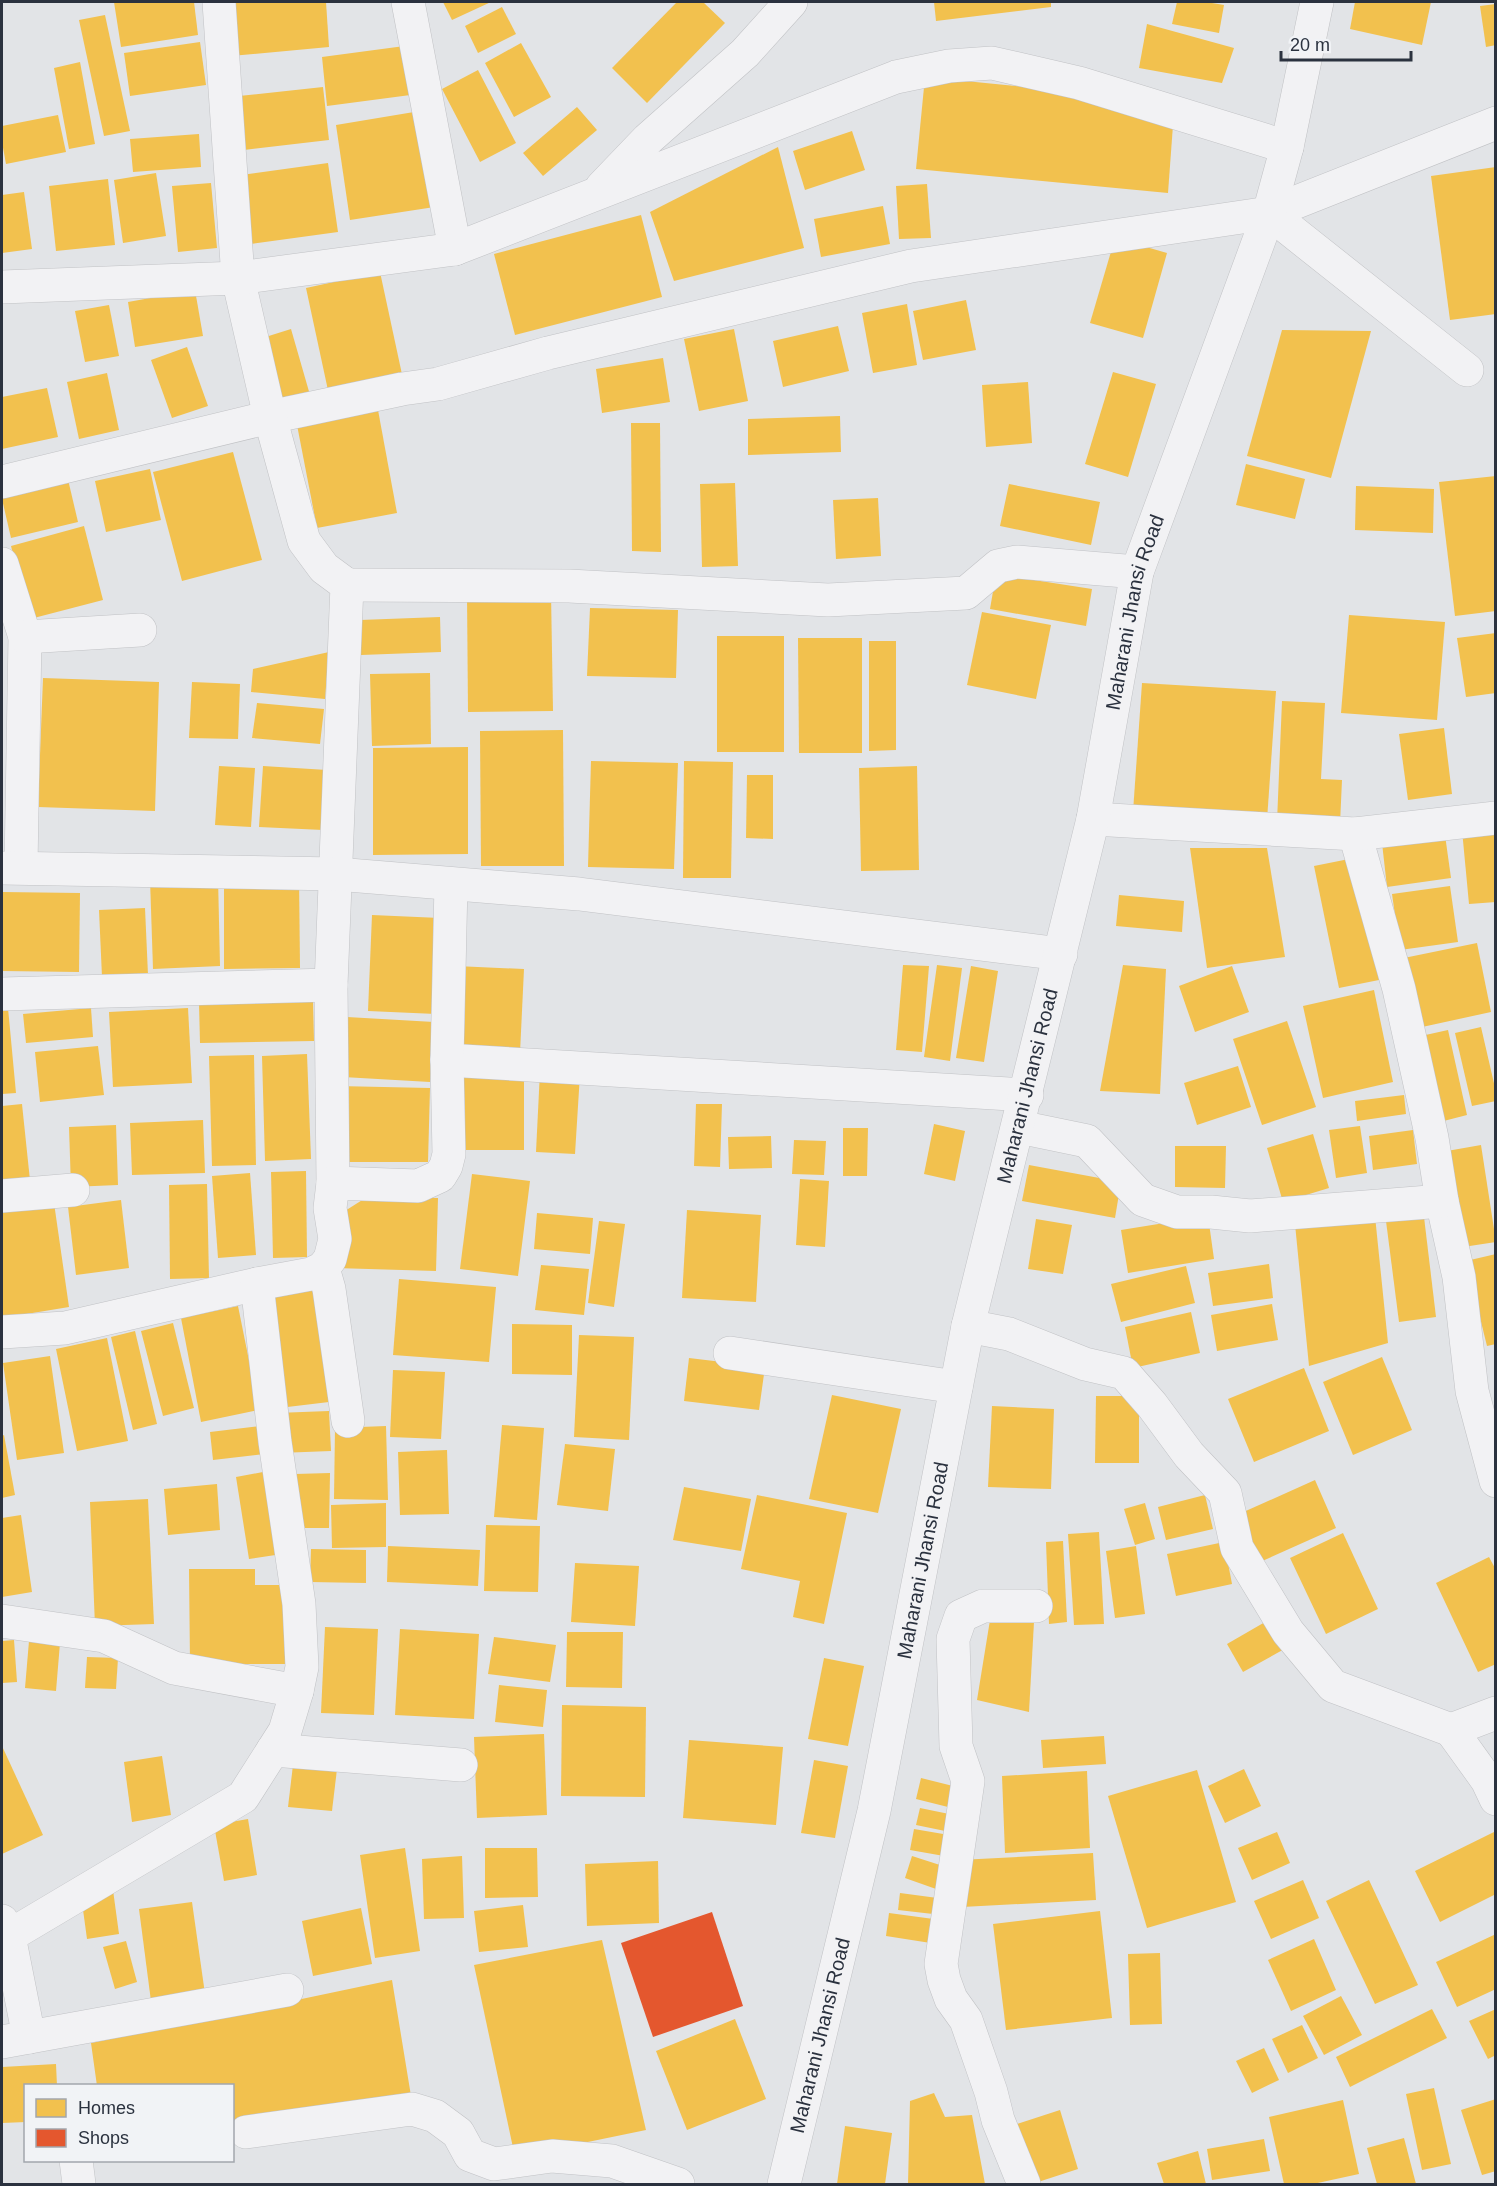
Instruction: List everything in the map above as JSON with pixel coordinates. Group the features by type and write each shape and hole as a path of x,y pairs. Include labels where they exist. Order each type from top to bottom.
{"street":[{"path":"219,2 238,278 270,417 304,542 324,568 347,585 569,586 828,600 966,593 998,566 1017,562 1137,572"},
{"path":"408,2 455,249"},
{"path":"594,195 648,139 745,53 791,2"},
{"name":"Maharani Jhansi Road","path":"784,2184 874,1811 968,1326 1027,1095 1093,819 1137,572 1269,213 1287,147 1317,2"},
{"path":"2,286 238,278 455,249 896,77 960,65 992,63 1079,83 1287,147"},
{"path":"2,482 270,417 402,389 438,384 548,353 911,266 1269,213 1496,123"},
{"path":"1269,213 1467,370"},
{"path":"2,564 25,637 11,868 336,874 579,894 1061,954"},
{"path":"2,1332 65,1328 257,1284 311,1274 323,1268 330,1259 335,1239 330,1208 333,1183 331,985 347,585"},
{"path":"25,637 140,630"},
{"path":"1093,819 1355,834 1496,818"},
{"path":"1355,834 1399,989 1432,1138 1459,1277 1472,1391 1489,1431 1496,1482"},
{"path":"333,1183 418,1186 440,1176 446,1166 451,884"},
{"path":"2,994 331,985"},
{"path":"447,1060 1027,1095"},
{"path":"1019,1127 1087,1141 1143,1200 1176,1212 1211,1212 1250,1216 1443,1201"},
{"path":"2,1196 73,1190"},
{"path":"323,1268 329,1289 348,1421"},
{"path":"257,1284 275,1443 299,1604 302,1667 285,1731 243,1797 5,1929 15,2039 287,1990"},
{"path":"968,1326 1010,1334 1085,1364 1124,1373 1152,1405 1189,1455 1225,1493 1237,1548 1288,1632 1333,1686 1451,1730 1487,1780 1496,1800"},
{"path":"730,1353 956,1387"},
{"path":"1024,2184 998,2120 991,2092 966,2020 951,1999 941,1964 968,1780 956,1746 953,1639 961,1616 983,1605 1036,1606"},
{"path":"2,1621 104,1636 174,1668 297,1691"},
{"path":"1451,1730 1496,1713"},
{"path":"273,1750 461,1765"},
{"path":"246,2132 412,2109 435,2116 458,2133 470,2154 494,2164 552,2156 612,2161 678,2184"},
{"path":"76,2162 79,2184"}],"building: Homes":[{"path":"114,2 194,2 198,35 121,47"},
{"path":"227,2 326,2 329,47 231,56"},
{"path":"443,2 491,2 452,20"},
{"path":"677,2 703,2 725,23 647,103 612,68"},
{"path":"934,2 1051,2 1051,7 936,21"},
{"path":"1177,2 1206,2 1224,5 1219,33 1172,24"},
{"path":"1355,2 1431,2 1422,45 1350,29"},
{"path":"1496,4 1496,45 1486,47 1480,6"},
{"path":"502,7 516,34 478,53 465,26"},
{"path":"105,15 130,131 104,136 79,20"},
{"path":"1147,24 1234,48 1222,83 1139,68"},
{"path":"200,42 206,85 130,96 124,53"},
{"path":"521,43 551,97 514,117 485,63"},
{"path":"412,45 418,94 327,106 322,57"},
{"path":"80,62 95,144 69,149 54,68"},
{"path":"478,70 516,143 480,162 442,89"},
{"path":"925,77 1106,95 1173,125 1168,193 916,169"},
{"path":"323,87 329,140 244,150 239,96"},
{"path":"577,107 597,130 543,176 523,153"},
{"path":"426,110 441,206 350,220 336,125"},
{"path":"58,115 66,152 6,164 2,126"},
{"path":"852,131 865,170 805,190 793,151"},
{"path":"199,134 201,167 133,172 130,139"},
{"path":"778,147 804,248 674,281 650,212"},
{"path":"328,163 338,232 251,244 241,175"},
{"path":"1496,167 1496,314 1450,320 1431,176"},
{"path":"156,173 166,236 123,243 114,180"},
{"path":"108,179 115,245 56,251 49,186"},
{"path":"211,183 217,248 178,252 172,186"},
{"path":"927,184 931,238 899,239 896,186"},
{"path":"24,192 32,249 2,253 2,195"},
{"path":"883,206 890,244 821,257 814,219"},
{"path":"641,215 662,297 515,335 494,254"},
{"path":"1115,238 1167,253 1143,338 1090,323"},
{"path":"380,272 403,379 329,395 306,288"},
{"path":"195,290 203,336 135,347 128,302"},
{"path":"966,300 976,350 923,360 913,311"},
{"path":"907,304 917,365 873,373 862,313"},
{"path":"109,305 119,356 85,362 75,311"},
{"path":"838,326 849,371 783,387 773,341"},
{"path":"291,329 310,395 275,405 256,340"},
{"path":"734,329 748,401 699,411 684,339"},
{"path":"1282,330 1371,331 1331,478 1247,456"},
{"path":"187,347 208,406 172,418 151,360"},
{"path":"663,358 670,402 602,413 596,369"},
{"path":"1113,372 1156,384 1128,477 1085,464"},
{"path":"107,373 119,430 79,439 67,382"},
{"path":"1028,382 1032,443 986,447 982,385"},
{"path":"47,388 58,437 2,449 2,397"},
{"path":"378,410 397,513 317,528 297,425"},
{"path":"840,416 841,452 748,455 748,419"},
{"path":"631,423 660,423 661,552 632,551"},
{"path":"233,452 262,560 182,581 153,472"},
{"path":"1246,464 1305,479 1295,519 1236,505"},
{"path":"150,469 161,520 106,532 95,481"},
{"path":"66,471 78,522 11,538 2,499 2,486"},
{"path":"1496,476 1496,611 1455,616 1439,482"},
{"path":"735,483 738,566 702,567 700,484"},
{"path":"1009,484 1100,502 1091,545 1000,526"},
{"path":"1356,486 1434,489 1433,533 1355,530"},
{"path":"878,498 881,556 836,559 833,500"},
{"path":"84,526 103,600 30,619 11,546"},
{"path":"996,574 1092,589 1086,626 990,609"},
{"path":"551,593 553,711 468,712 467,594"},
{"path":"590,608 678,610 676,678 587,676"},
{"path":"982,612 1051,625 1036,699 967,685"},
{"path":"1349,615 1445,622 1437,720 1341,713"},
{"path":"440,617 441,652 361,655 360,620"},
{"path":"1496,633 1496,693 1466,697 1457,638"},
{"path":"717,636 784,636 784,752 717,752"},
{"path":"798,638 862,638 862,753 799,753"},
{"path":"869,641 896,641 896,750 869,751"},
{"path":"329,652 325,699 251,692 253,669"},
{"path":"430,673 431,744 372,746 370,674"},
{"path":"43,678 159,682 155,811 38,807"},
{"path":"192,682 240,684 238,739 189,738"},
{"path":"1142,683 1276,691 1267,820 1133,812"},
{"path":"1282,701 1325,703 1321,779 1342,780 1340,824 1277,822"},
{"path":"257,703 324,709 320,744 252,738"},
{"path":"1444,728 1452,794 1408,800 1399,734"},
{"path":"563,730 564,866 481,866 480,731"},
{"path":"468,747 468,854 373,855 373,748"},
{"path":"591,761 678,763 674,869 588,867"},
{"path":"684,761 733,762 731,878 683,878"},
{"path":"219,766 255,768 251,827 215,825"},
{"path":"263,766 327,770 323,830 259,827"},
{"path":"917,766 919,870 861,871 859,768"},
{"path":"747,775 773,775 773,839 746,838"},
{"path":"1496,827 1496,902 1469,904 1462,830"},
{"path":"1445,835 1451,878 1387,887 1382,843"},
{"path":"1190,848 1267,848 1285,957 1207,968"},
{"path":"1354,858 1379,980 1339,988 1314,866"},
{"path":"299,875 300,968 224,969 224,876"},
{"path":"218,877 220,966 153,969 150,879"},
{"path":"1450,886 1458,942 1400,950 1392,894"},
{"path":"2,892 80,893 79,972 2,971"},
{"path":"1119,895 1184,901 1182,932 1116,926"},
{"path":"145,908 148,975 102,977 99,910"},
{"path":"372,915 440,918 436,1014 368,1011"},
{"path":"1477,943 1491,1012 1413,1029 1399,959"},
{"path":"903,965 929,966 922,1052 896,1050"},
{"path":"937,965 962,968 950,1061 924,1057"},
{"path":"1123,965 1166,969 1160,1094 1100,1091"},
{"path":"456,966 524,969 520,1053 452,1049"},
{"path":"971,966 998,971 984,1062 956,1058"},
{"path":"1232,966 1249,1012 1195,1032 1179,986"},
{"path":"1374,990 1393,1082 1323,1098 1303,1006"},
{"path":"313,1000 314,1041 200,1043 199,1003"},
{"path":"8,1008 16,1093 2,1094 2,1009"},
{"path":"91,1008 93,1037 26,1043 23,1014"},
{"path":"188,1008 192,1083 113,1087 109,1012"},
{"path":"347,1017 434,1022 430,1082 343,1077"},
{"path":"1287,1021 1316,1107 1262,1125 1233,1039"},
{"path":"1481,1027 1496,1101 1472,1106 1455,1033"},
{"path":"1448,1030 1467,1115 1432,1124 1412,1038"},
{"path":"98,1046 104,1095 40,1102 35,1052"},
{"path":"307,1054 311,1159 265,1161 262,1056"},
{"path":"254,1055 256,1165 212,1166 209,1056"},
{"path":"1238,1066 1251,1107 1197,1125 1184,1083"},
{"path":"463,1069 524,1069 524,1150 463,1150"},
{"path":"540,1071 580,1074 575,1154 536,1152"},
{"path":"337,1086 430,1088 428,1162 336,1162"},
{"path":"1404,1095 1406,1114 1357,1121 1355,1101"},
{"path":"22,1104 31,1190 2,1193 2,1106"},
{"path":"696,1104 722,1104 720,1167 694,1166"},
{"path":"203,1120 205,1173 132,1175 130,1123"},
{"path":"934,1124 965,1131 955,1181 924,1174"},
{"path":"116,1125 118,1185 71,1187 69,1127"},
{"path":"1360,1126 1367,1173 1336,1178 1329,1130"},
{"path":"843,1128 868,1128 867,1176 843,1176"},
{"path":"1413,1130 1417,1164 1373,1170 1369,1136"},
{"path":"1313,1134 1329,1188 1283,1202 1267,1148"},
{"path":"771,1136 772,1168 729,1169 728,1137"},
{"path":"794,1140 826,1141 824,1175 792,1174"},
{"path":"1481,1145 1496,1242 1463,1247 1447,1151"},
{"path":"1175,1146 1226,1146 1225,1188 1175,1187"},
{"path":"1029,1165 1121,1182 1115,1218 1022,1201"},
{"path":"306,1171 307,1257 273,1258 271,1172"},
{"path":"250,1173 256,1255 218,1258 212,1176"},
{"path":"472,1174 530,1181 518,1276 460,1269"},
{"path":"800,1179 829,1181 825,1247 796,1245"},
{"path":"207,1184 209,1278 170,1279 169,1185"},
{"path":"53,1196 69,1307 2,1318 2,1204"},
{"path":"367,1197 438,1198 436,1271 335,1268 337,1216"},
{"path":"121,1200 129,1268 76,1275 68,1207"},
{"path":"687,1210 761,1215 756,1302 682,1298"},
{"path":"537,1213 593,1218 590,1254 534,1249"},
{"path":"1208,1216 1214,1259 1128,1273 1121,1230"},
{"path":"1375,1216 1388,1343 1309,1366 1295,1224"},
{"path":"1424,1217 1436,1317 1399,1322 1386,1221"},
{"path":"1036,1219 1072,1225 1063,1274 1028,1269"},
{"path":"599,1221 625,1224 614,1307 588,1303"},
{"path":"1496,1254 1496,1344 1487,1346 1466,1261"},
{"path":"1269,1264 1273,1298 1213,1306 1208,1273"},
{"path":"541,1265 589,1269 584,1315 535,1310"},
{"path":"1186,1266 1195,1303 1121,1322 1111,1284"},
{"path":"399,1279 496,1287 489,1362 393,1355"},
{"path":"318,1289 329,1402 279,1408 267,1296"},
{"path":"1272,1304 1278,1340 1217,1351 1211,1315"},
{"path":"238,1306 259,1410 201,1422 181,1318"},
{"path":"1191,1312 1200,1353 1133,1368 1125,1327"},
{"path":"173,1323 194,1408 163,1416 141,1331"},
{"path":"512,1324 572,1325 572,1375 512,1374"},
{"path":"135,1331 157,1424 133,1430 111,1337"},
{"path":"579,1335 634,1337 629,1440 574,1437"},
{"path":"107,1338 128,1441 77,1451 56,1349"},
{"path":"50,1356 64,1453 17,1460 3,1363"},
{"path":"1382,1357 1412,1430 1353,1455 1323,1382"},
{"path":"689,1358 765,1367 759,1410 684,1401"},
{"path":"1304,1368 1329,1431 1254,1462 1228,1399"},
{"path":"393,1370 445,1372 441,1439 390,1437"},
{"path":"832,1395 901,1409 878,1513 809,1499"},
{"path":"1096,1396 1139,1396 1139,1463 1095,1463"},
{"path":"992,1406 1054,1409 1051,1489 988,1487"},
{"path":"329,1411 331,1451 279,1453 276,1413"},
{"path":"502,1425 544,1428 537,1520 494,1517"},
{"path":"261,1426 264,1454 213,1460 210,1432"},
{"path":"386,1426 388,1500 334,1499 335,1428"},
{"path":"4,1435 15,1495 2,1498 2,1436"},
{"path":"565,1444 615,1449 608,1511 557,1505"},
{"path":"447,1450 449,1514 400,1515 398,1452"},
{"path":"268,1471 282,1554 249,1559 236,1477"},
{"path":"330,1473 329,1528 295,1528 295,1474"},
{"path":"1315,1480 1336,1528 1260,1562 1239,1514"},
{"path":"217,1484 220,1530 168,1535 164,1489"},
{"path":"684,1487 751,1499 741,1551 673,1540"},
{"path":"757,1495 847,1513 824,1624 793,1617 800,1581 741,1569"},
{"path":"1205,1495 1213,1529 1166,1540 1158,1507"},
{"path":"148,1499 154,1624 95,1626 90,1502"},
{"path":"386,1503 386,1547 332,1548 331,1505"},
{"path":"1145,1503 1155,1539 1135,1545 1124,1509"},
{"path":"21,1515 32,1592 2,1597 2,1518"},
{"path":"486,1525 540,1526 538,1592 484,1591"},
{"path":"1099,1532 1104,1624 1074,1625 1068,1534"},
{"path":"1343,1533 1378,1609 1326,1634 1290,1558"},
{"path":"1063,1541 1067,1622 1049,1624 1046,1542"},
{"path":"1224,1542 1232,1584 1176,1596 1167,1554"},
{"path":"388,1546 480,1550 478,1586 387,1582"},
{"path":"1136,1546 1145,1614 1115,1618 1106,1551"},
{"path":"311,1549 366,1550 366,1583 310,1582"},
{"path":"1489,1557 1496,1570 1496,1664 1478,1672 1436,1583"},
{"path":"575,1563 639,1566 635,1626 571,1622"},
{"path":"189,1569 255,1569 255,1585 290,1585 291,1664 190,1664"},
{"path":"1272,1618 1288,1647 1243,1672 1227,1644"},
{"path":"990,1620 1034,1622 1029,1712 977,1700"},
{"path":"325,1627 378,1629 374,1715 321,1713"},
{"path":"400,1629 479,1634 474,1719 395,1715"},
{"path":"567,1632 623,1632 622,1688 566,1687"},
{"path":"494,1637 556,1645 550,1682 488,1674"},
{"path":"14,1640 17,1682 2,1683 2,1641"},
{"path":"29,1641 60,1643 56,1691 25,1688"},
{"path":"87,1657 118,1658 116,1689 85,1688"},
{"path":"824,1658 864,1666 848,1746 808,1739"},
{"path":"499,1685 547,1690 543,1727 495,1722"},
{"path":"562,1705 646,1707 645,1797 561,1796"},
{"path":"544,1734 547,1815 477,1818 474,1737"},
{"path":"1104,1736 1106,1764 1043,1768 1041,1740"},
{"path":"689,1740 783,1747 776,1825 683,1818"},
{"path":"2,1746 43,1835 2,1854"},
{"path":"162,1756 171,1815 132,1822 124,1762"},
{"path":"814,1760 848,1766 835,1838 801,1833"},
{"path":"293,1765 337,1769 332,1811 288,1807"},
{"path":"1244,1769 1261,1806 1225,1823 1208,1786"},
{"path":"1197,1770 1236,1902 1147,1928 1108,1796"},
{"path":"1087,1771 1090,1848 1005,1853 1002,1776"},
{"path":"921,1778 957,1787 952,1808 916,1799"},
{"path":"920,1808 954,1815 950,1832 916,1825"},
{"path":"248,1819 257,1875 224,1881 214,1825"},
{"path":"914,1829 949,1835 944,1856 910,1850"},
{"path":"1496,1831 1496,1894 1440,1922 1415,1871"},
{"path":"1277,1832 1290,1863 1252,1880 1238,1848"},
{"path":"405,1848 420,1951 375,1958 360,1855"},
{"path":"485,1848 537,1848 538,1897 485,1898"},
{"path":"1093,1853 1096,1900 962,1907 959,1860"},
{"path":"462,1856 464,1918 424,1919 422,1859"},
{"path":"912,1856 943,1866 936,1889 905,1878"},
{"path":"658,1861 659,1923 587,1926 585,1864"},
{"path":"1303,1880 1319,1918 1271,1939 1254,1901"},
{"path":"1369,1880 1418,1985 1375,2004 1326,1901"},
{"path":"113,1890 119,1934 87,1939 81,1895"},
{"path":"900,1893 945,1899 942,1915 898,1910"},
{"path":"192,1902 206,2001 152,2009 139,1909"},
{"path":"523,1905 528,1947 479,1952 474,1911"},
{"path":"361,1908 372,1964 313,1976 302,1921"},
{"path":"1100,1911 1112,2018 1006,2030 993,1924"},
{"path":"889,1913 941,1920 937,1944 886,1936"},
{"path":"1496,1934 1496,1989 1457,2007 1436,1962"},
{"path":"1314,1939 1336,1990 1291,2011 1268,1960"},
{"path":"602,1940 646,2130 515,2157 474,1965"},
{"path":"126,1941 137,1982 115,1989 103,1947"},
{"path":"1160,1953 1162,2024 1130,2025 1128,1954"},
{"path":"392,1980 411,2096 234,2125 234,2084 97,2084 91,2043"},
{"path":"1341,1996 1362,2035 1324,2055 1303,2016"},
{"path":"1432,2009 1447,2038 1350,2087 1336,2057"},
{"path":"1496,2009 1496,2055 1488,2059 1469,2021"},
{"path":"735,2019 766,2099 687,2130 656,2051"},
{"path":"1302,2025 1318,2058 1288,2073 1272,2039"},
{"path":"1264,2048 1279,2080 1252,2093 1236,2061"},
{"path":"56,2064 57,2084 24,2084 24,2122 2,2123 2,2067"},
{"path":"1434,2088 1451,2164 1422,2170 1406,2094"},
{"path":"934,2093 945,2117 972,2115 985,2184 908,2184 910,2101"},
{"path":"1496,2099 1496,2171 1482,2175 1461,2110"},
{"path":"1343,2100 1359,2174 1313,2184 1284,2184 1269,2117"},
{"path":"1060,2110 1078,2169 1035,2183 1017,2124"},
{"path":"845,2126 892,2133 885,2184 837,2184"},
{"path":"1404,2138 1416,2184 1377,2184 1367,2148"},
{"path":"1264,2139 1270,2171 1212,2180 1207,2149"},
{"path":"1198,2151 1206,2184 1164,2184 1157,2163"}],"building: Shops":[{"path":"712,1912 743,2006 653,2037 621,1943"}]}
